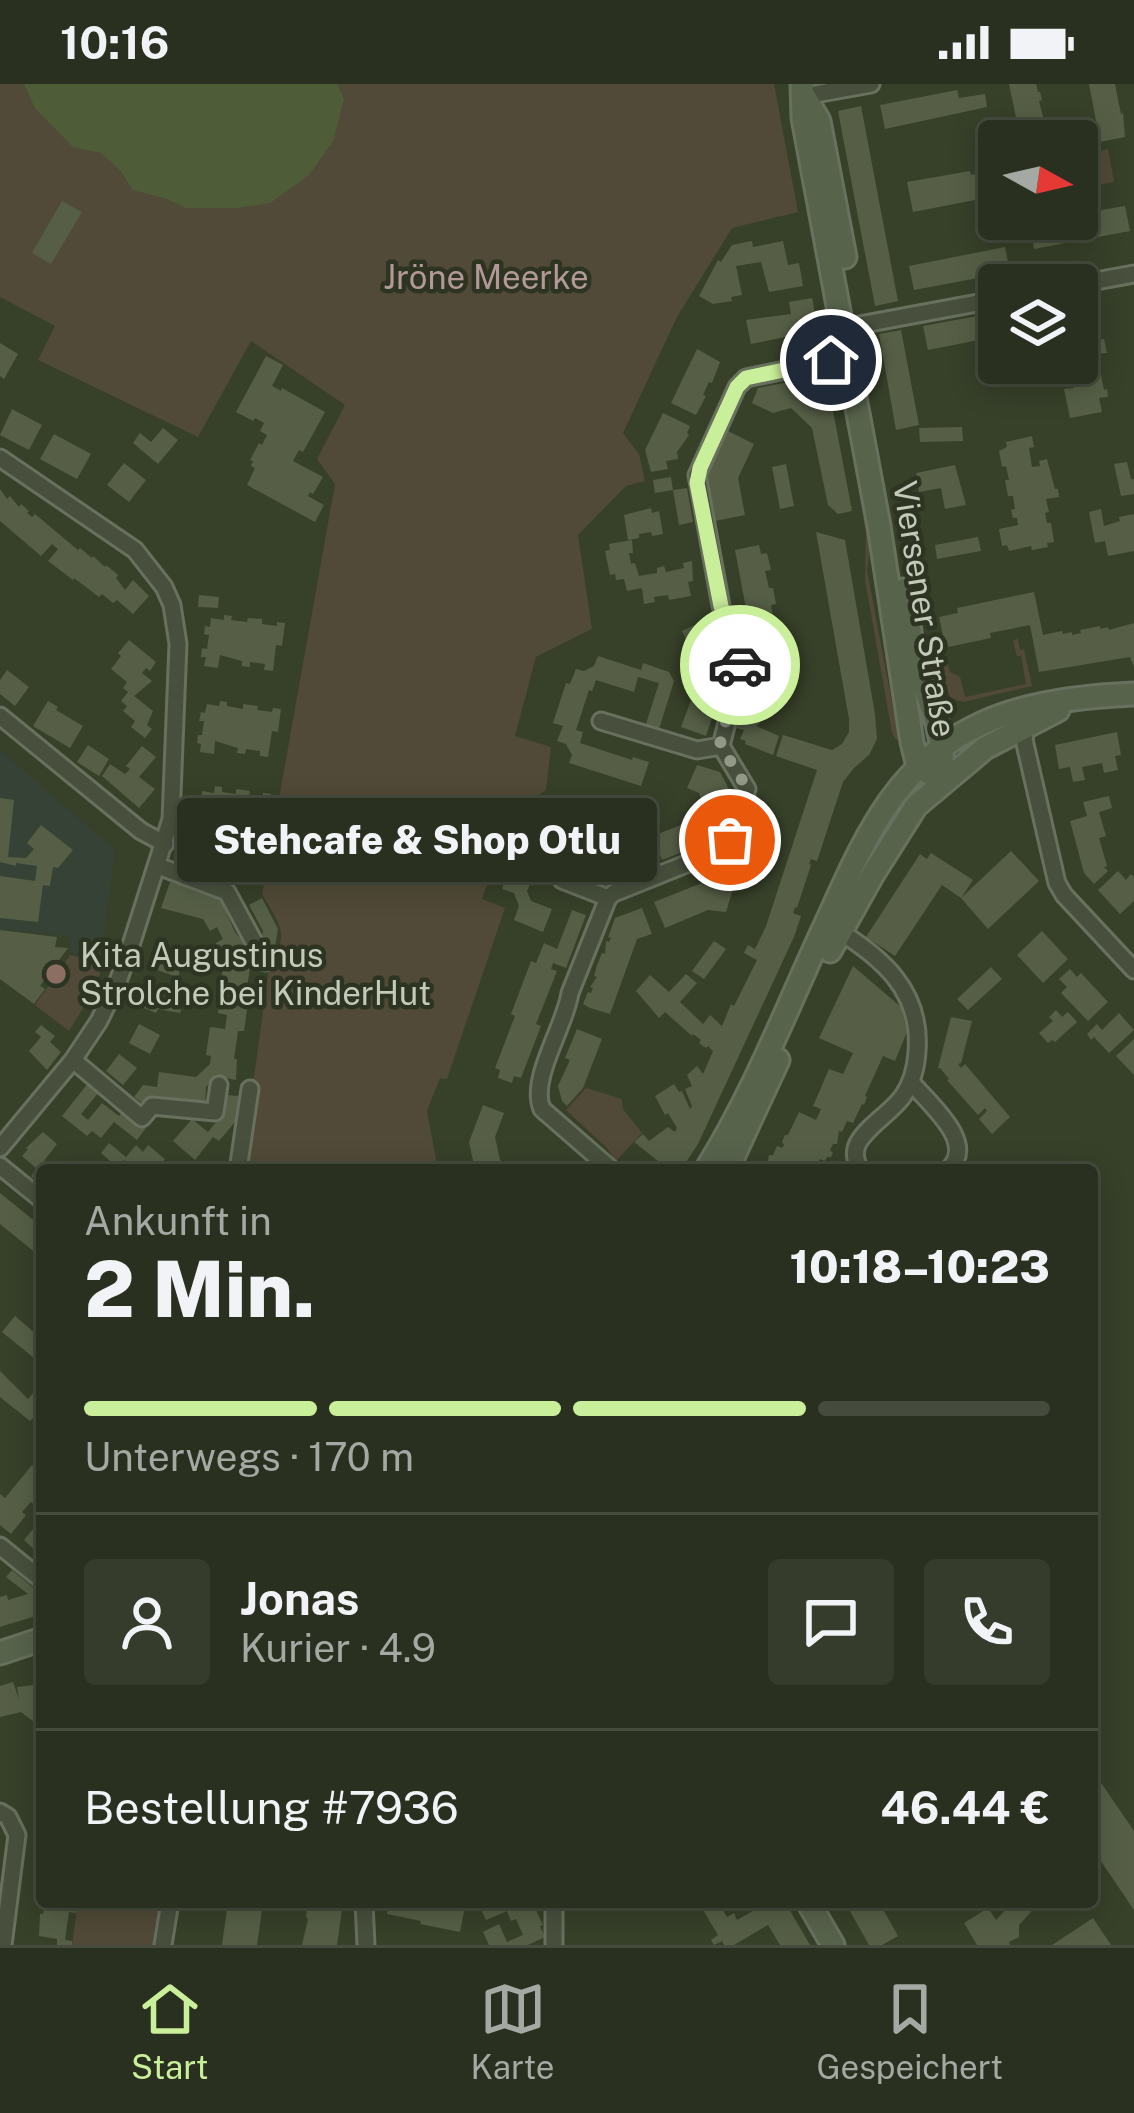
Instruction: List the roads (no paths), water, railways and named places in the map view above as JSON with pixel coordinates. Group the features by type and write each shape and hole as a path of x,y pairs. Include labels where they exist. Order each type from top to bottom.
{"main road":[{"name":"Viersener Straße","path":"803,90 803,118 850,326 914,656 937,723 943,782"},
{"name":"Viersener Straße","path":"855,355 918,766 943,782"},
{"path":"730,1164 832,928 860,848 918,766 941,747 1006,713 1040,704 1134,694"},
{"path":"709,1164 832,928 916,806 986,748 1080,700"},
{"path":"0,1653 36,1642"},
{"path":"811,1908 833,1945"}],"street":[{"path":"803,90 871,84"},
{"path":"1098,281 1134,274"},
{"path":"850,326 978,303"},
{"path":"604,1164 542,1109 537,1093 570,994 608,898 716,852 730,840 747,788 721,746 740,667 721,606 697,476 737,387 746,378 855,355"},
{"path":"0,458 135,550 172,604 178,644 173,794 165,844 117,984 74,1060 0,1148"},
{"path":"1040,704 1024,726 1057,883 1134,970"},
{"path":"0,716 141,831 165,844"},
{"path":"601,721 697,750 721,746"},
{"path":"158,866 227,892 265,962"},
{"path":"562,880 608,898"},
{"path":"832,928 889,967 914,1007 918,1029 911,1082 859,1142 858,1164"},
{"path":"74,1060 142,1118 152,1106 215,1112 219,1085"},
{"path":"911,1082 957,1137 959,1157 953,1164"},
{"path":"239,1164 250,1089"},
{"path":"0,1166 36,1195"},
{"path":"0,1546 36,1575"},
{"path":"2,1945 17,1844 14,1826 4,1815"},
{"path":"164,1945 169,1908"},
{"path":"364,1908 366,1945"},
{"path":"554,1908 554,1945"}],"place":[{"name":"Stehcafe & Shop Otlu","path":"730,840"},
{"name":"Kita Augustinus Strolche bei KinderHut","path":"56,974"}],"park label":[{"name":"Jröne Meerke","path":"486,277"}]}
